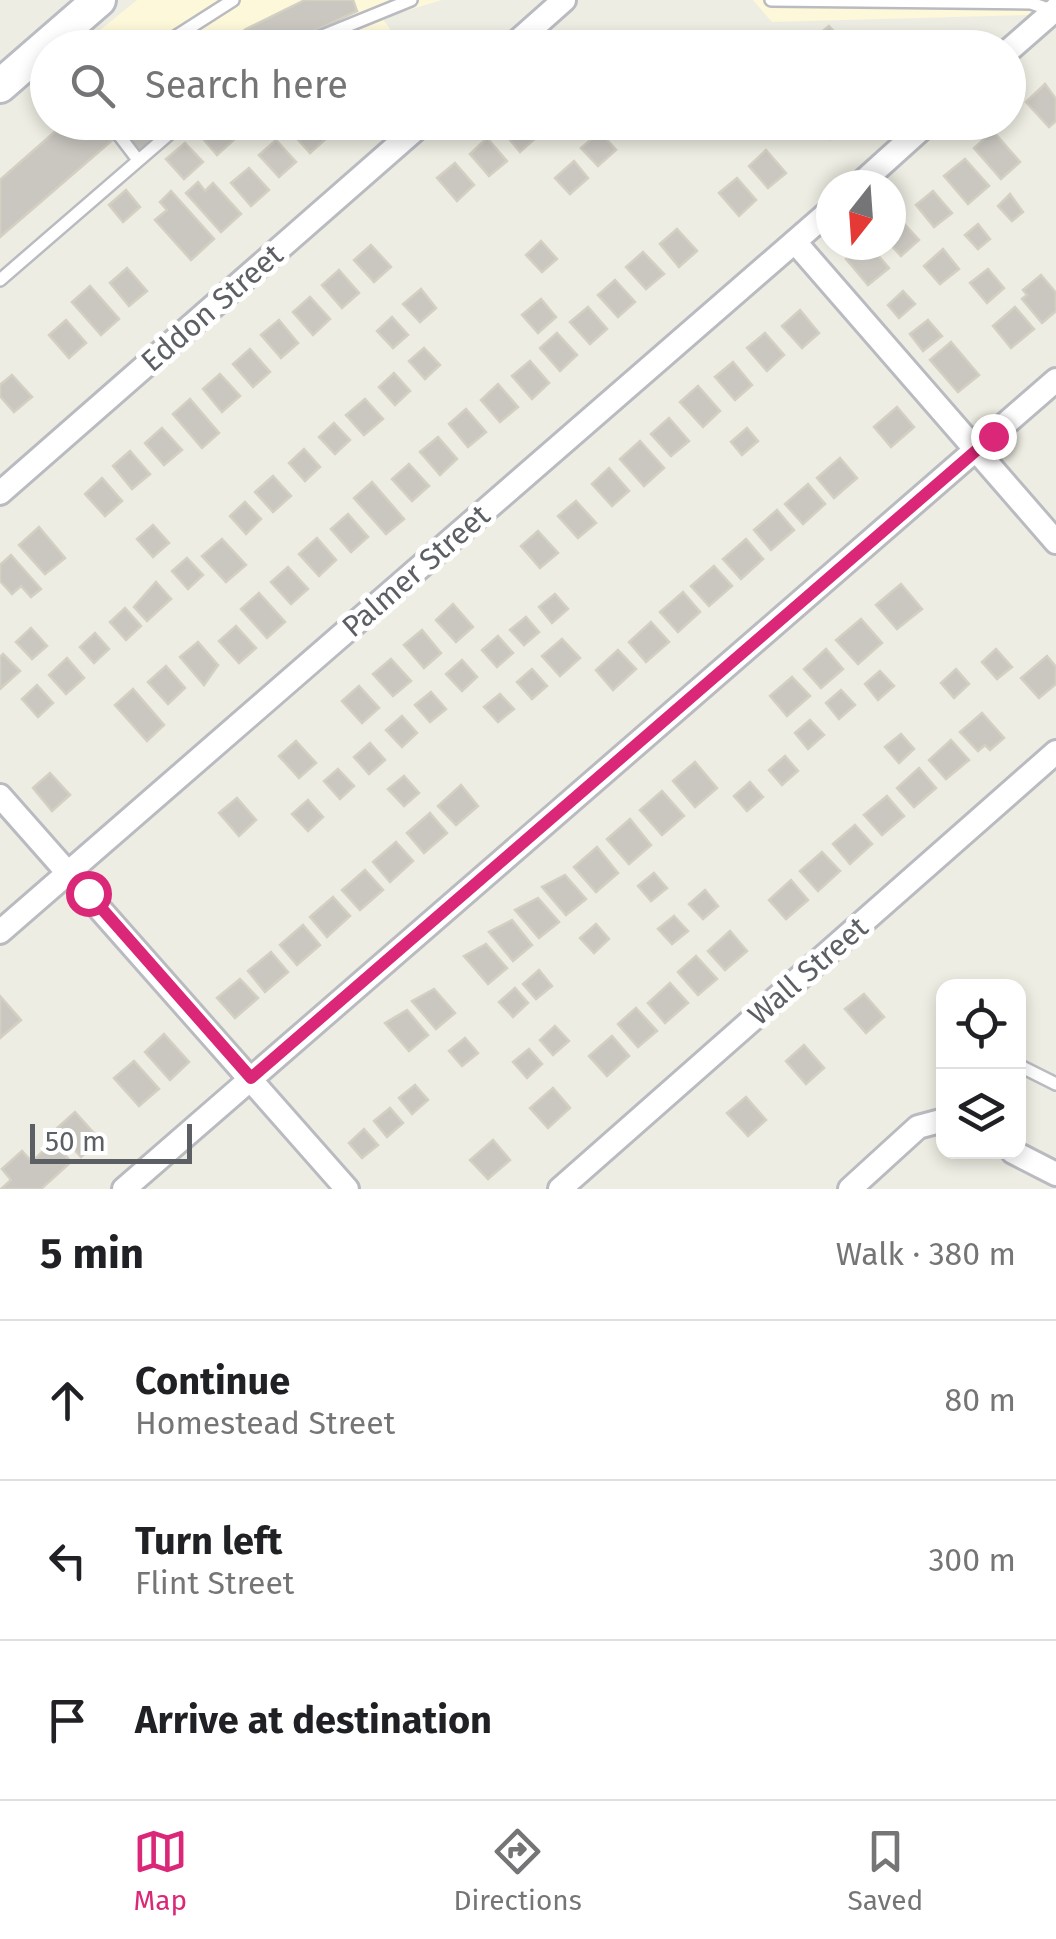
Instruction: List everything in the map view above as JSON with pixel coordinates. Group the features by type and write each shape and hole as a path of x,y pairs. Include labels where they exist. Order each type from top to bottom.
{"street":[{"path":"530,30 564,0"},
{"path":"65,30 86,7"},
{"path":"1026,36 1055,10"},
{"path":"0,86 30,63"},
{"name":"Eddon Street","path":"0,493 403,140"},
{"path":"876,170 909,140"},
{"name":"Palmer Street","path":"0,932 816,223"},
{"path":"795,242 813,268 1056,542"},
{"path":"124,1189 1056,380"},
{"name":"Wall Street","path":"560,1189 1056,752"},
{"path":"0,796 347,1189"},
{"path":"850,1189 918,1127 936,1122"},
{"path":"1026,1159 1056,1174"}],"lane":[{"path":"203,0 212,12"},
{"path":"185,30 233,0"},
{"path":"338,30 412,0"},
{"path":"771,0 1031,3 1055,10"},
{"path":"123,140 138,160"},
{"path":"0,280 162,140"},
{"path":"1026,1069 1056,1084"}],"shaded area":[{"path":"137,0 442,0 382,18 389,30 100,30"},
{"path":"753,0 1045,0 1028,15 772,22"}],"building":[{"path":"305,0 353,0 357,11 316,30 246,29"},
{"path":"1045,84 1056,99 1056,121 1049,127 1026,102"},
{"path":"45,140 113,140 0,237 0,180"},
{"path":"128,140 156,140 140,154"},
{"path":"204,140 234,140 217,155"},
{"path":"276,140 296,162 279,177 259,155"},
{"path":"298,140 325,140 310,153"},
{"path":"489,140 507,161 489,176 470,154"},
{"path":"510,140 534,140 520,152"},
{"path":"590,140 607,140 616,150 598,166 581,148"},
{"path":"983,140 1001,140 1020,162 1001,179 974,148"},
{"path":"185,143 203,162 184,179 166,159"},
{"path":"766,150 786,173 768,188 749,166"},
{"path":"965,159 989,186 968,204 944,176"},
{"path":"574,161 588,178 570,194 555,178"},
{"path":"455,163 474,185 457,201 437,178"},
{"path":"249,168 269,190 251,206 231,183"},
{"path":"737,178 756,200 739,216 719,193"},
{"path":"198,182 205,191 213,183 241,214 221,232 186,193"},
{"path":"126,190 140,207 123,222 109,205"},
{"path":"171,191 214,239 191,260 155,220 167,210 160,202"},
{"path":"933,191 952,213 934,227 916,205"},
{"path":"1010,194 1023,212 1012,221 998,206"},
{"path":"978,224 990,239 978,249 965,235"},
{"path":"906,226 919,240 906,252"},
{"path":"677,229 697,251 679,267 660,244"},
{"path":"541,241 557,259 542,272 526,255"},
{"path":"371,245 391,267 374,282 354,260"},
{"path":"943,249 959,269 940,284 924,266"},
{"path":"643,252 664,274 646,289 626,267"},
{"path":"847,260 882,260 889,268 868,285"},
{"path":"127,268 147,291 129,306 110,283"},
{"path":"988,269 1004,288 987,303 970,283"},
{"path":"339,270 359,293 342,308 322,285"},
{"path":"1041,275 1056,293 1056,311 1042,323 1022,299 1027,295 1023,290"},
{"path":"615,280 635,302 618,317 598,295"},
{"path":"90,286 119,319 101,335 72,302"},
{"path":"421,289 436,308 420,322 403,304"},
{"path":"903,291 915,304 899,318 888,305"},
{"path":"310,297 330,319 313,335 293,312"},
{"path":"541,299 556,317 538,333 522,315"},
{"path":"588,307 607,329 590,344 570,322"},
{"path":"1015,307 1034,329 1011,348 993,326"},
{"path":"800,310 819,333 802,348 782,326"},
{"path":"392,317 408,335 393,348 377,331"},
{"path":"66,320 86,343 69,358 49,335"},
{"path":"279,320 298,343 281,358 261,335"},
{"path":"928,320 942,336 923,351 910,334"},
{"path":"557,333 577,355 560,371 540,348"},
{"path":"765,333 784,355 767,371 747,348"},
{"path":"951,342 979,375 958,392 930,360"},
{"path":"424,348 440,365 425,379 409,361"},
{"path":"250,349 270,372 253,387 233,364"},
{"path":"530,361 549,383 532,399 512,376"},
{"path":"733,362 752,385 735,400 715,377"},
{"path":"394,373 410,391 395,405 379,387"},
{"path":"220,374 240,396 222,412 203,389"},
{"path":"12,375 32,397 14,412 0,396 0,385"},
{"path":"498,384 518,407 500,422 481,400"},
{"path":"698,386 720,411 703,427 680,402"},
{"path":"190,399 219,433 202,448 173,414"},
{"path":"365,399 383,419 364,435 346,415"},
{"path":"897,407 914,427 891,447 874,427"},
{"path":"466,409 486,432 468,447 449,424"},
{"path":"669,418 689,441 671,456 651,434"},
{"path":"334,423 350,440 335,454 319,437"},
{"path":"162,428 182,450 164,465 145,443"},
{"path":"747,428 758,441 742,455 731,442"},
{"path":"438,437 457,459 440,475 420,452"},
{"path":"640,441 664,468 644,486 620,459"},
{"path":"304,449 320,467 305,481 289,463"},
{"path":"130,451 150,474 132,489 113,466"},
{"path":"840,458 857,478 834,498 817,478"},
{"path":"409,464 429,486 412,501 392,479"},
{"path":"609,468 629,491 612,506 592,484"},
{"path":"273,476 291,496 273,512 255,492"},
{"path":"102,478 122,501 105,516 85,494"},
{"path":"372,482 404,519 386,534 354,498"},
{"path":"808,484 825,504 803,524 785,504"},
{"path":"576,501 596,523 578,538 558,516"},
{"path":"245,502 261,519 246,534 230,516"},
{"path":"777,510 794,530 771,550 754,530"},
{"path":"348,514 368,537 351,552 331,529"},
{"path":"153,525 169,543 153,557 137,539"},
{"path":"39,527 65,558 45,574 19,545"},
{"path":"538,531 558,553 540,568 521,546"},
{"path":"317,538 336,560 319,576 299,554"},
{"path":"222,539 246,565 226,582 202,556"},
{"path":"746,539 763,559 741,579 723,559"},
{"path":"11,555 41,589 31,597 21,586 12,594 0,581 0,565"},
{"path":"187,558 203,575 188,589 172,571"},
{"path":"714,566 732,586 709,606 691,586"},
{"path":"288,567 308,589 291,604 271,582"},
{"path":"156,582 171,599 147,621 134,607"},
{"path":"901,584 922,609 897,629 876,605"},
{"path":"683,592 700,612 678,632 660,612"},
{"path":"259,593 285,622 267,638 241,609"},
{"path":"555,594 568,609 552,623 539,607"},
{"path":"453,604 473,627 456,642 436,620"},
{"path":"125,608 141,626 126,640 110,622"},
{"path":"526,617 539,632 524,645 510,630"},
{"path":"861,619 882,643 858,664 836,640"},
{"path":"651,622 669,642 646,662 629,642"},
{"path":"236,626 256,648 239,663 219,641"},
{"path":"31,628 47,646 32,659 16,642"},
{"path":"422,630 441,653 424,668 404,645"},
{"path":"95,633 109,649 94,663 80,647"},
{"path":"498,636 513,653 497,667 482,650"},
{"path":"562,639 580,658 560,676 542,656"},
{"path":"198,642 218,665 204,685 180,657"},
{"path":"826,649 843,669 821,688 804,669"},
{"path":"996,649 1012,667 997,679 982,662"},
{"path":"618,650 636,669 613,690 596,670"},
{"path":"3,654 20,671 0,689 0,657"},
{"path":"1047,656 1056,667 1056,684 1039,698 1021,678"},
{"path":"67,658 84,678 66,694 49,675"},
{"path":"391,659 411,681 393,696 373,674"},
{"path":"462,660 477,677 462,691 446,674"},
{"path":"166,666 185,688 168,704 148,682"},
{"path":"532,669 547,686 532,699 517,682"},
{"path":"956,669 969,684 954,698 941,683"},
{"path":"880,671 894,686 878,700 865,684"},
{"path":"792,677 810,696 787,716 770,696"},
{"path":"37,685 53,703 38,717 22,699"},
{"path":"359,686 379,708 362,723 342,701"},
{"path":"133,689 164,725 147,741 115,705"},
{"path":"841,690 855,705 839,719 826,703"},
{"path":"431,692 446,709 430,722 415,705"},
{"path":"500,694 514,709 498,722 484,707"},
{"path":"982,713 1004,738 990,750 985,745 978,751 960,732"},
{"path":"402,716 417,733 402,747 386,730"},
{"path":"810,720 824,735 808,749 795,733"},
{"path":"901,734 914,749 899,763 885,747"},
{"path":"951,740 969,760 946,779 929,760"},
{"path":"296,741 316,763 299,778 279,756"},
{"path":"370,743 385,760 369,774 354,757"},
{"path":"785,756 798,771 782,785 769,770"},
{"path":"695,762 717,788 695,807 673,781"},
{"path":"919,768 936,788 914,807 897,788"},
{"path":"338,769 354,786 340,799 324,781"},
{"path":"50,773 70,795 52,811 33,788"},
{"path":"404,776 419,793 404,806 388,789"},
{"path":"750,782 763,797 747,811 734,796"},
{"path":"461,785 478,806 456,825 438,806"},
{"path":"662,791 684,816 662,835 640,810"},
{"path":"887,796 904,816 882,835 864,815"},
{"path":"237,798 256,820 239,836 219,813"},
{"path":"308,800 323,817 308,831 292,814"},
{"path":"430,813 447,833 424,853 407,833"},
{"path":"630,819 651,845 629,864 607,839"},
{"path":"855,825 872,844 850,864 833,844"},
{"path":"396,842 413,861 390,882 373,862"},
{"path":"597,847 618,873 596,892 574,867"},
{"path":"822,852 840,871 818,891 800,871"},
{"path":"365,870 383,890 360,910 342,890"},
{"path":"654,873 667,888 651,901 638,886"},
{"path":"565,875 586,899 566,915 542,887"},
{"path":"791,880 808,900 786,919 769,900"},
{"path":"705,890 718,906 703,919 689,904"},
{"path":"333,897 350,916 327,937 310,917"},
{"path":"538,898 559,922 539,938 515,910"},
{"path":"674,916 688,931 672,944 658,929"},
{"path":"512,920 532,945 513,961 489,932"},
{"path":"596,924 609,939 594,953 580,938"},
{"path":"303,925 320,945 297,965 280,945"},
{"path":"730,931 747,951 725,970 708,951"},
{"path":"486,944 507,968 488,984 464,956"},
{"path":"271,952 288,972 265,992 248,971"},
{"path":"696,956 717,979 698,995 678,972"},
{"path":"539,970 552,986 536,999 523,984"},
{"path":"240,979 258,998 235,1018 217,998"},
{"path":"670,983 688,1003 665,1023 648,1003"},
{"path":"515,988 528,1003 513,1017 499,1002"},
{"path":"434,989 455,1013 436,1029 412,1001"},
{"path":"864,994 884,1017 866,1033 845,1009"},
{"path":"0,996 21,1020 0,1038"},
{"path":"636,1008 657,1031 638,1047 618,1024"},
{"path":"407,1010 428,1035 409,1051 385,1023"},
{"path":"555,1026 569,1041 553,1055 540,1040"},
{"path":"164,1034 189,1062 170,1080 145,1052"},
{"path":"612,1036 629,1056 607,1076 589,1056"},
{"path":"465,1038 478,1053 462,1066 449,1051"},
{"path":"804,1045 824,1068 806,1084 786,1061"},
{"path":"529,1049 542,1064 527,1078 513,1062"},
{"path":"134,1061 159,1089 139,1106 114,1078"},
{"path":"415,1085 428,1100 412,1114 399,1098"},
{"path":"553,1088 570,1108 548,1128 530,1108"},
{"path":"746,1097 766,1120 748,1136 727,1113"},
{"path":"390,1108 403,1123 387,1137 374,1121"},
{"path":"75,1112 100,1140 81,1157 56,1129"},
{"path":"364,1129 378,1145 362,1158 349,1143"},
{"path":"493,1140 510,1160 488,1179 470,1160"},
{"path":"53,1141 71,1162 41,1189 1,1189 11,1180 2,1169 22,1151 32,1162"}],"route":[{"path":"88,893 251,1078 993,436"}]}
